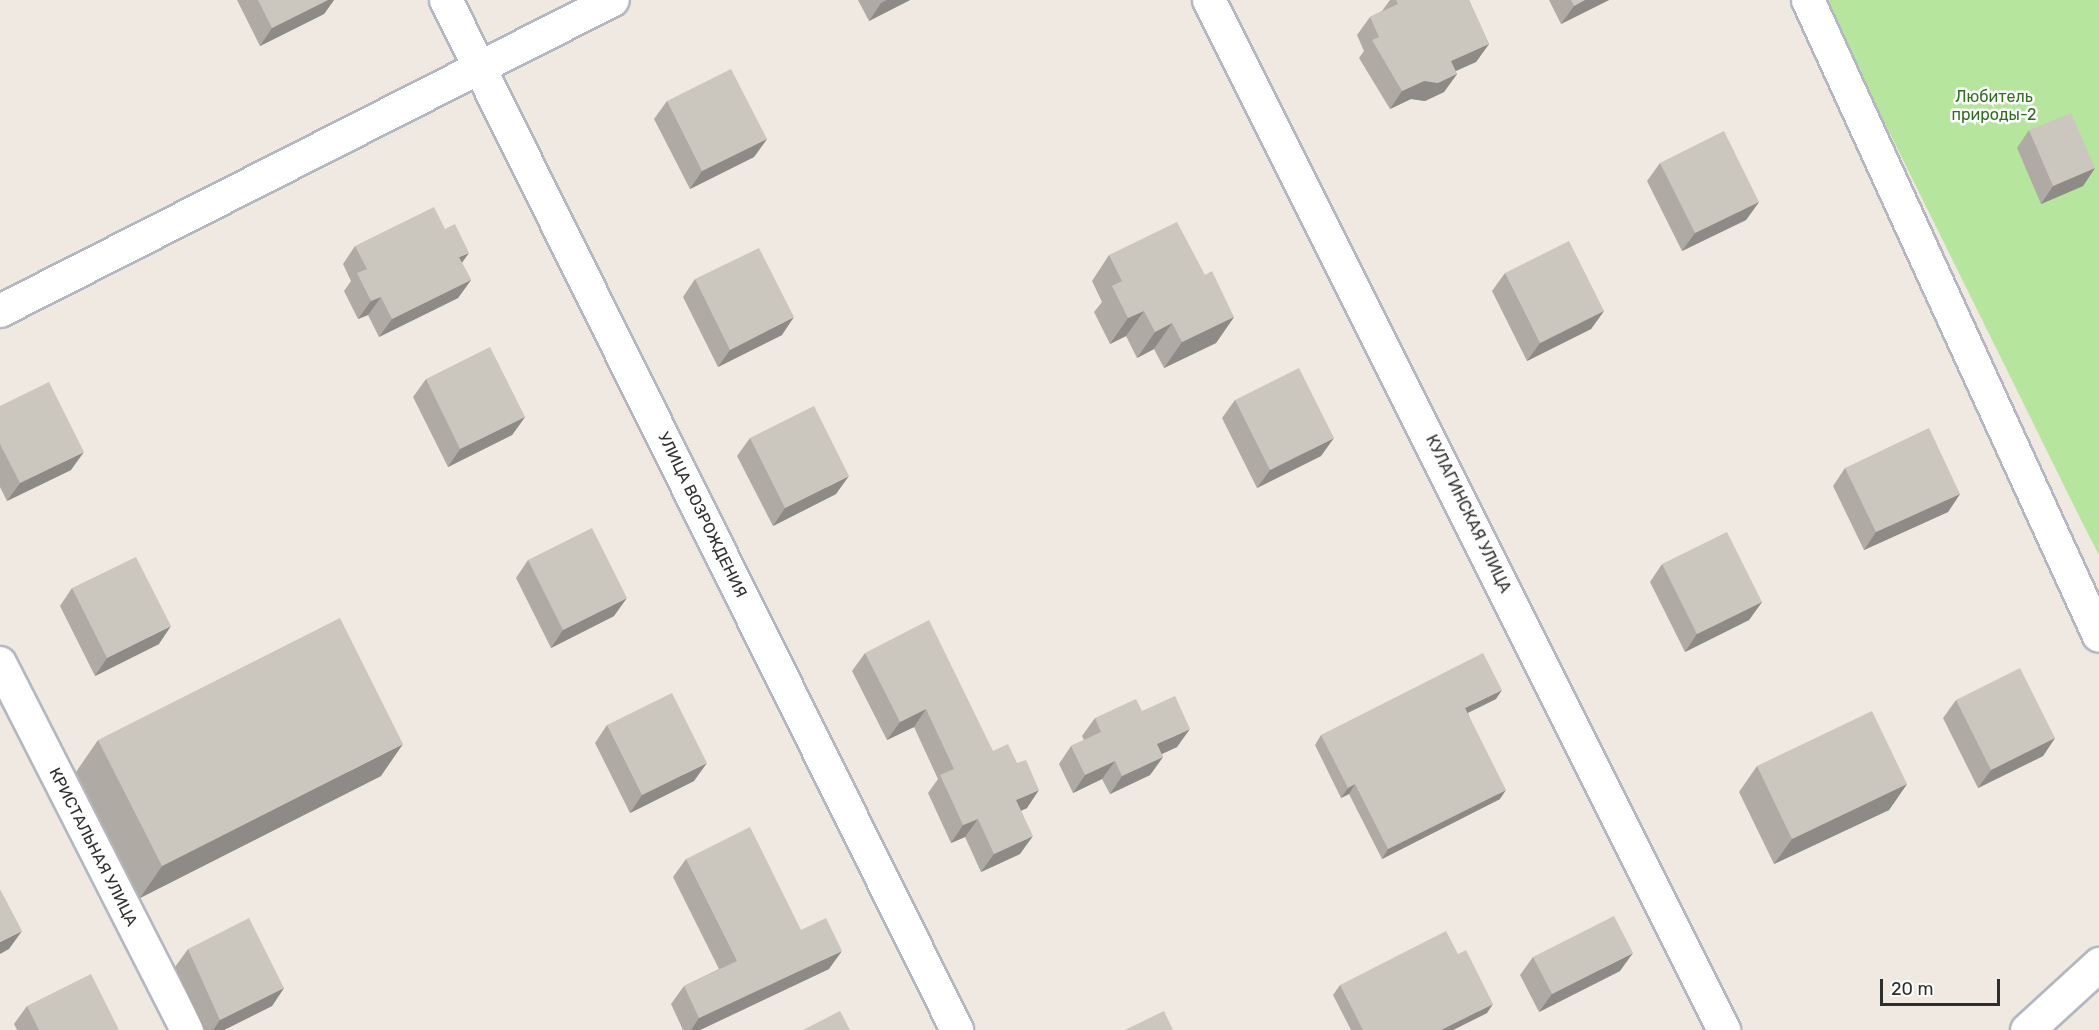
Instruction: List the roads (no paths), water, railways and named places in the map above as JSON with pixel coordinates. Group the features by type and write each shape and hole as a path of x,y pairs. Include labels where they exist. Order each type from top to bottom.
{"street":[{"name":"УЛИЦА ВОЗРОЖДЕНИЯ","path":"446,0 957,1030"},
{"path":"0,311 613,0"},
{"name":"КУЛАГИНСКАЯ УЛИЦА","path":"1209,0 1724,1030"},
{"path":"1808,0 2099,636"},
{"name":"КРИСТАЛЬНАЯ УЛИЦА","path":"0,663 186,1030"},
{"path":"2027,1030 2099,964"}],"park label":[{"name":"Любитель природы-2","path":"1994,106"}]}
